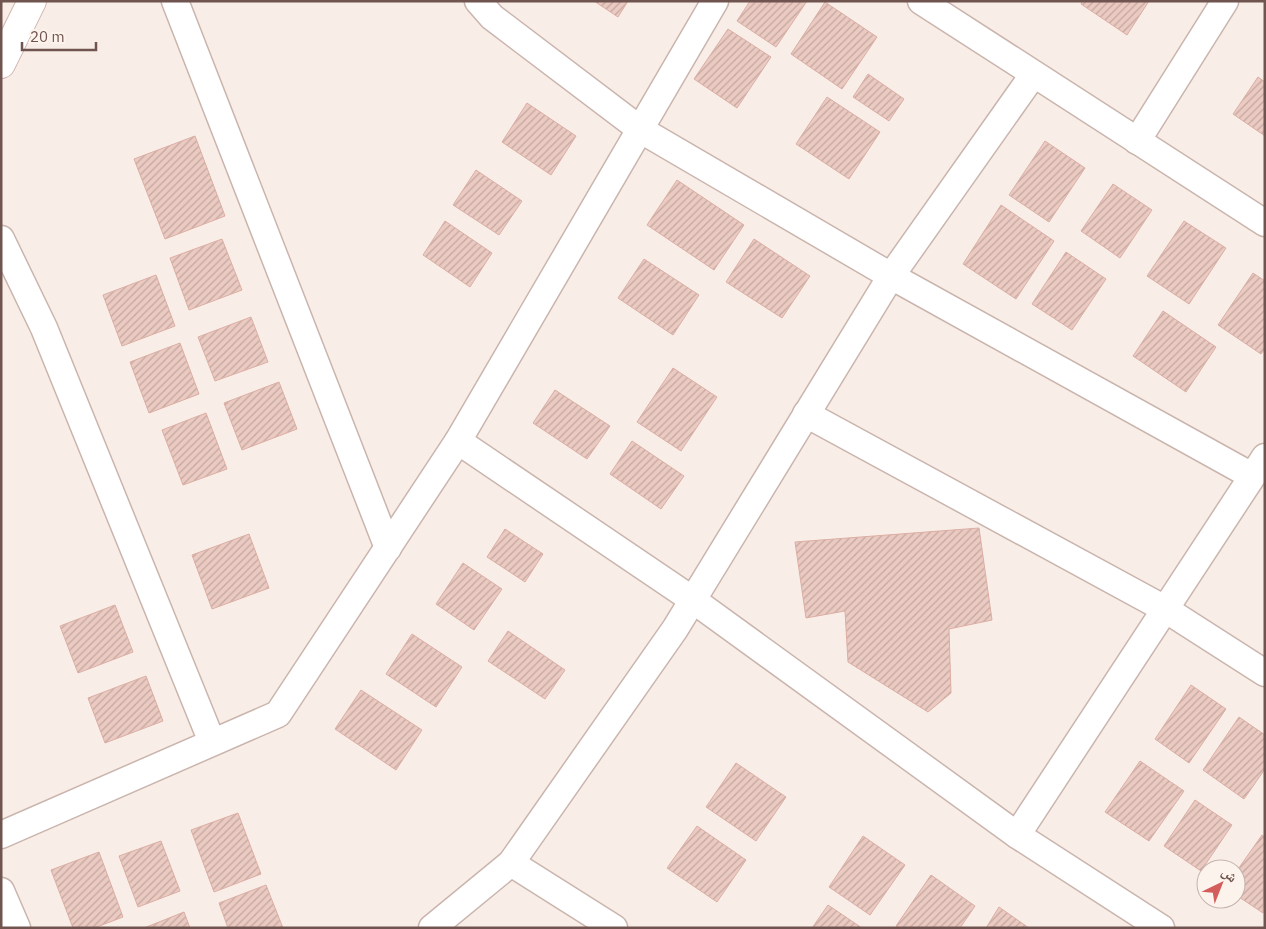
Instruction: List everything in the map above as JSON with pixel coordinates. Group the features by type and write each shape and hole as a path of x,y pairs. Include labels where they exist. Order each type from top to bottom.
{"main road":[{"path":"1,64 32,1"}],"street":[{"path":"175,1 388,548"},
{"path":"478,1 492,17 641,130 891,276 1258,467 1016,836"},
{"path":"1,835 278,714 458,441 715,1"},
{"path":"921,1 1265,223"},
{"path":"1137,141 1225,1"},
{"path":"432,928 511,862 675,629 891,276 1034,75"},
{"path":"1,239 44,328 212,742"},
{"path":"806,414 1165,609 1265,673"},
{"path":"458,441 693,600 1016,836 1161,928"},
{"path":"511,862 614,928"},
{"path":"1,891 17,928"}],"building":[{"path":"594,1 628,1 618,17"},
{"path":"750,1 807,1 776,47 737,21"},
{"path":"1082,1 1149,1 1127,35 1081,4"},
{"path":"825,2 877,37 842,89 791,54"},
{"path":"728,29 771,57 737,108 694,79"},
{"path":"868,74 904,99 889,121 853,97"},
{"path":"1258,77 1265,82 1265,136 1233,114"},
{"path":"827,97 880,132 849,179 796,144"},
{"path":"527,103 576,136 551,175 502,142"},
{"path":"195,136 225,216 165,239 134,159"},
{"path":"1045,141 1085,168 1049,222 1009,195"},
{"path":"476,170 522,201 499,235 453,205"},
{"path":"677,180 744,225 714,270 647,225"},
{"path":"1113,184 1152,210 1120,258 1081,231"},
{"path":"1001,205 1054,241 1016,299 963,264"},
{"path":"445,221 492,253 470,287 423,255"},
{"path":"1184,221 1226,248 1189,304 1147,276"},
{"path":"222,239 242,290 189,310 170,258"},
{"path":"754,239 810,276 782,318 726,282"},
{"path":"1066,252 1106,279 1072,330 1032,304"},
{"path":"644,259 699,295 673,335 618,298"},
{"path":"1253,273 1265,281 1265,349 1261,354 1218,325"},
{"path":"156,275 175,326 122,346 103,295"},
{"path":"1163,311 1216,347 1186,392 1133,356"},
{"path":"251,317 268,362 215,381 198,337"},
{"path":"180,343 199,394 149,413 130,362"},
{"path":"673,368 717,397 681,451 637,422"},
{"path":"279,382 297,429 242,450 224,403"},
{"path":"555,390 610,426 587,459 533,423"},
{"path":"206,413 227,469 183,485 162,430"},
{"path":"632,441 684,476 661,509 610,474"},
{"path":"979,528 992,620 949,629 951,693 928,712 848,662 845,611 806,618 795,542"},
{"path":"505,529 543,554 525,582 487,557"},
{"path":"249,534 269,588 212,609 192,555"},
{"path":"463,563 502,589 474,630 436,604"},
{"path":"115,605 133,652 78,673 60,626"},
{"path":"508,631 565,670 545,699 488,661"},
{"path":"412,634 462,667 436,707 386,674"},
{"path":"146,676 163,721 105,743 88,698"},
{"path":"1191,685 1226,709 1189,763 1155,739"},
{"path":"361,690 422,730 396,770 335,729"},
{"path":"1239,717 1265,735 1265,769 1244,799 1203,770"},
{"path":"1140,761 1184,791 1149,841 1105,812"},
{"path":"736,763 786,797 756,841 706,807"},
{"path":"1195,800 1232,825 1209,859 1196,859 1196,868 1164,846"},
{"path":"238,813 261,874 214,892 191,830"},
{"path":"697,826 746,860 717,902 667,868"},
{"path":"1262,835 1265,837 1263,913 1246,902 1245,859"},
{"path":"863,836 905,865 870,915 829,887"},
{"path":"161,841 180,891 138,907 119,856"},
{"path":"99,852 123,917 94,928 73,928 51,870"},
{"path":"931,875 975,906 960,928 899,928 896,926"},
{"path":"266,885 283,928 228,928 219,903"},
{"path":"828,905 862,928 812,928"},
{"path":"999,907 1029,928 986,928"},
{"path":"184,912 190,928 144,928"}]}
